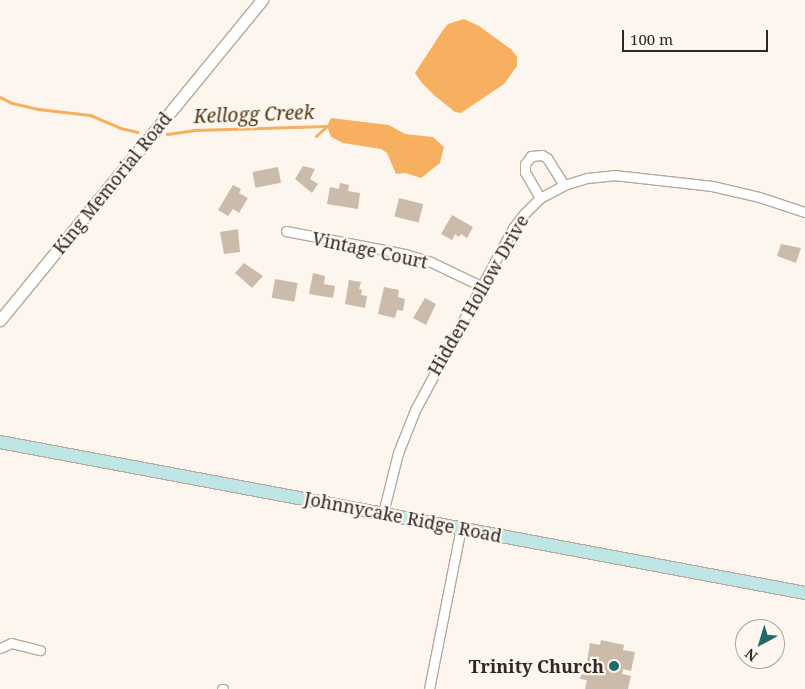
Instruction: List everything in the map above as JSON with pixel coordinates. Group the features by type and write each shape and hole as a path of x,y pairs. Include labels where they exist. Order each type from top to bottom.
{"main road":[{"name":"Johnnycake Ridge Road","path":"0,442 805,593"}],"street":[{"name":"King Memorial Road","path":"0,320 262,0"},
{"path":"540,198 525,172 525,164 531,156 542,155 547,158 564,185"},
{"name":"Hidden Hollow Drive","path":"383,513 398,453 414,410 518,220 540,198 564,185 587,178 614,175 712,186 805,212"},
{"name":"Vintage Court","path":"286,230 405,254 431,262 481,286"},
{"path":"428,689 461,528"},
{"path":"0,648 11,644 40,650"}],"shaded area":[{"path":"464,19 479,26 512,50 517,57 517,66 504,84 461,113 455,112 434,95 415,73 448,24"},
{"path":"331,118 389,125 405,134 433,137 444,147 440,163 421,178 405,173 396,174 387,153 381,149 343,143 331,137 327,126"}],"building":[{"path":"303,166 315,169 310,179 318,184 312,193 295,179"},
{"path":"278,167 281,183 256,188 252,172"},
{"path":"340,183 349,185 348,191 360,193 358,209 327,204 330,187 339,189"},
{"path":"233,185 241,189 239,193 248,198 239,213 233,209 228,216 218,210"},
{"path":"399,198 423,204 419,222 394,216"},
{"path":"452,215 473,227 467,238 461,234 459,237 455,234 452,240 441,234"},
{"path":"238,229 240,252 224,254 220,232"},
{"path":"781,244 801,248 796,263 777,256"},
{"path":"244,263 263,276 252,288 235,273"},
{"path":"313,273 325,276 324,284 335,286 333,298 309,294"},
{"path":"275,279 298,283 294,302 272,298"},
{"path":"349,280 361,282 359,289 362,290 361,295 367,296 365,308 345,304"},
{"path":"384,287 399,290 398,297 405,299 403,311 397,310 395,318 378,314"},
{"path":"425,298 436,304 426,325 413,318"},
{"name":"Trinity Church","path":"601,640 624,645 623,650 635,652 631,671 623,669 622,674 631,676 628,689 585,689 587,680 580,679 581,674 589,675 591,667 595,668 596,664 587,662 590,643 600,645"}],"waterway":[{"name":"Kellogg Creek","path":"0,97 12,103 38,109 90,115 120,128 138,132"},
{"name":"Kellogg Creek","path":"167,134 194,130 327,126 316,136"}],"place":[{"name":"Trinity Church","path":"614,666"}]}
